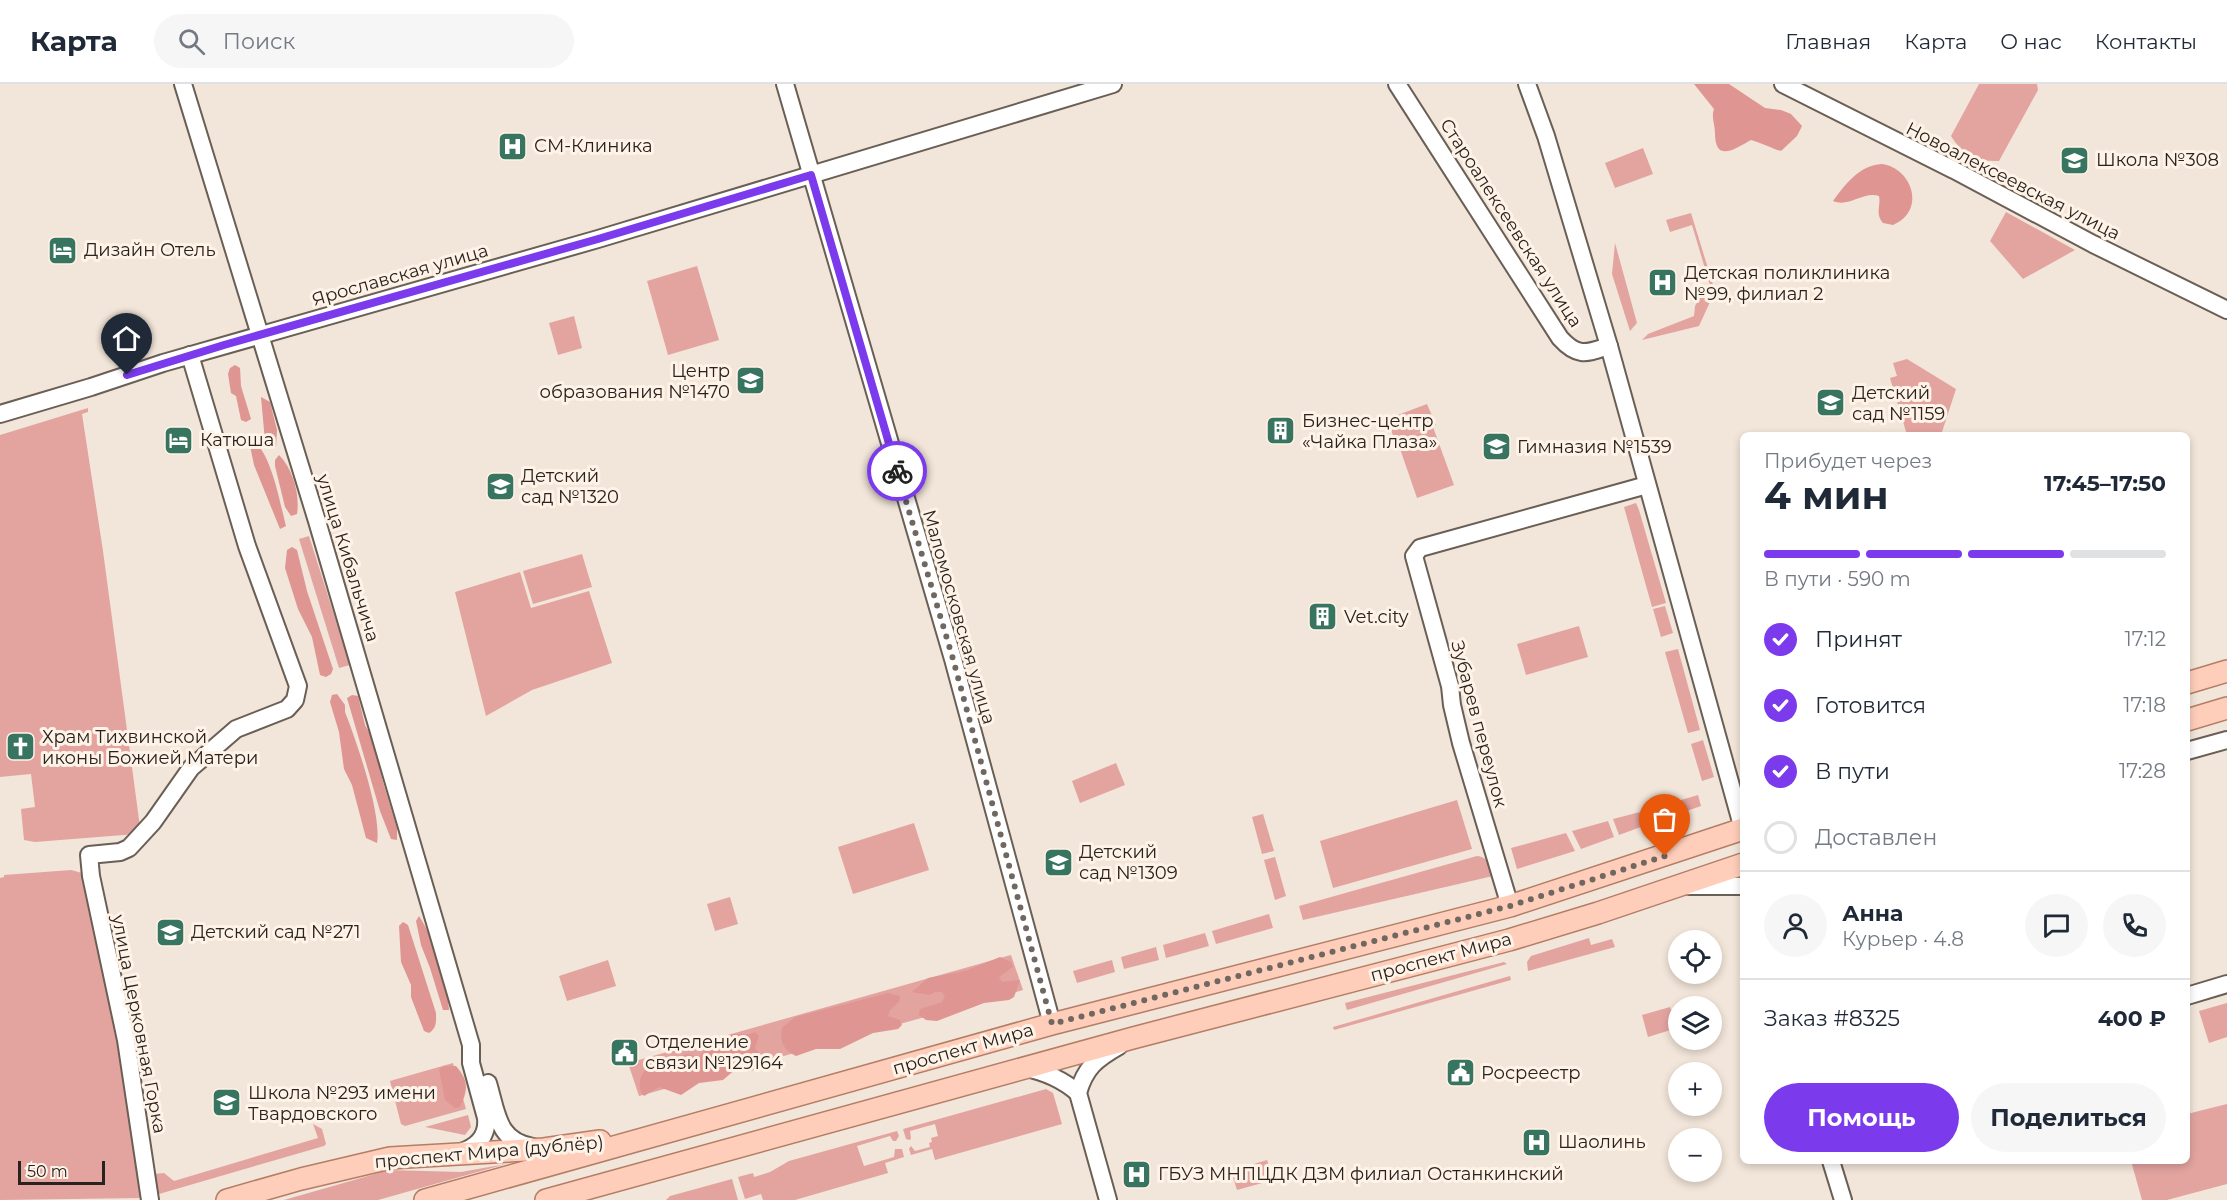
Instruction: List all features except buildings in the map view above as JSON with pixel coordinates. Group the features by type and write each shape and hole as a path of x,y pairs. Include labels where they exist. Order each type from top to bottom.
{"main road":[{"path":"2190,682 2227,671"},
{"path":"2190,719 2227,708"},
{"name":"проспект Мира","path":"425,1200 1052,1024 1510,906 1740,830"},
{"name":"проспект Мира","path":"546,1200 1133,1038 1509,940 1598,914 1740,865"},
{"name":"проспект Мира (дублёр)","path":"227,1200 256,1195 390,1158 544,1149 573,1143 648,1137"},
{"path":"599,1200 668,1167"}],"street":[{"name":"улица Кибальчича","path":"183,84 317,521 471,1044 480,1058 504,1132 518,1143 544,1149"},
{"name":"Маломосковская улица","path":"785,84 953,659 1052,1024"},
{"name":"Ярославская улица","path":"0,414 190,355 590,242 1113,84"},
{"name":"Староалексеевская улица","path":"1397,84 1560,338 1569,348 1579,353 1609,346"},
{"path":"1527,84 1550,147 1609,346 1740,818"},
{"name":"Новоалексеевская улица","path":"1783,84 1954,170 2093,244 2227,310"},
{"name":"улица Церковная Горка","path":"150,1200 125,1032 91,876 89,855 120,852 129,848 145,833 192,768 236,729 287,709 295,700 298,686 247,546 190,355"},
{"name":"Зубарев переулок","path":"1510,906 1461,743 1450,686 1415,561 1416,551 1435,543 1647,485"},
{"path":"2190,750 2227,740"},
{"path":"1679,886 1738,889"},
{"path":"2190,995 2227,984"},
{"path":"1108,1200 1078,1093 1083,1077 1091,1064 1133,1038"},
{"name":"улица Кибальчича","path":"448,1155 474,1146 481,1140 486,1127 486,1118 471,1063 471,1044"},
{"path":"1025,1068 1060,1079 1078,1093"},
{"path":"1832,1164 1842,1200"}],"shaded area":[{"path":"1694,84 1729,84 1765,108 1791,114 1802,126 1797,136 1781,151 1751,140 1733,149 1722,151 1716,143 1714,109"},
{"path":"1979,84 2037,84 2038,90 1999,161 1971,156 1960,148 1951,136"},
{"path":"1643,148 1653,174 1615,188 1605,163"},
{"path":"1882,164 1901,173 1908,181 1912,191 1910,210 1904,219 1893,225 1883,223 1881,219 1879,196 1867,196 1839,203 1833,201 1860,172"},
{"path":"2006,212 2075,250 2023,279 1990,241"},
{"path":"1691,213 1715,291 1699,326 1642,340 1648,334 1694,316 1695,306 1701,295 1712,292 1692,225 1670,232 1666,220"},
{"path":"1615,243 1637,323 1630,331 1612,274"},
{"path":"697,266 719,340 668,355 647,281"},
{"path":"574,316 582,348 558,355 549,323"},
{"path":"1907,359 1956,389 1942,432 1906,432 1890,378 1897,376 1893,363"},
{"path":"235,365 240,368 241,386 251,419 246,422 241,420 236,396 231,393 228,374 230,368"},
{"path":"261,397 270,402 277,430 276,447 265,441"},
{"path":"1427,404 1436,425 1412,435 1433,427 1454,485 1417,498 1397,440 1395,441 1387,419"},
{"path":"88,408 88,412 82,414 140,827 136,834 35,842 24,840 21,809 35,807 31,774 0,777 0,435"},
{"path":"255,442 266,458 275,481 286,526 280,529 254,465 250,446"},
{"path":"279,455 292,475 296,491 297,514 291,516 285,507 275,466 275,460"},
{"path":"1636,503 1666,603 1652,607 1624,507"},
{"path":"309,536 350,665 339,668 299,539"},
{"path":"292,547 297,550 307,591 333,669 326,677 320,675 312,637 298,609 285,568 287,550"},
{"path":"582,554 592,587 533,604 523,571"},
{"path":"520,572 531,608 589,591 612,663 532,690 486,716 455,592"},
{"path":"1665,606 1673,633 1661,637 1653,609"},
{"path":"1579,626 1588,657 1526,675 1517,644"},
{"path":"1678,649 1700,730 1688,733 1665,652"},
{"path":"337,694 345,705 345,712 367,777 376,814 377,843 366,838 352,785 344,769 339,732 330,702 332,695"},
{"path":"352,695 358,696 365,725 374,741 397,828 397,840 391,839 380,811 347,698"},
{"path":"1703,740 1714,777 1702,781 1691,744"},
{"path":"1116,763 1125,785 1080,803 1072,781"},
{"path":"1698,795 1701,806 1655,822 1651,809"},
{"path":"1457,800 1472,849 1333,888 1320,841"},
{"path":"1644,811 1649,824 1619,835 1613,819"},
{"path":"1263,814 1274,851 1262,854 1252,817"},
{"path":"1608,821 1614,837 1581,849 1572,831"},
{"path":"914,823 929,870 853,894 838,847"},
{"path":"1566,833 1575,851 1517,869 1511,848"},
{"path":"1477,856 1487,860 1493,876 1303,920 1299,906"},
{"path":"1275,857 1286,896 1275,900 1264,860"},
{"path":"71,870 82,873 114,1008 143,1198 0,1200 0,878 4,875"},
{"path":"730,897 738,924 715,931 707,904"},
{"path":"1269,914 1273,928 1216,944 1212,931"},
{"path":"419,916 431,937 440,961 449,1010 443,1010 421,945 416,921"},
{"path":"403,922 408,925 436,1013 435,1027 429,1033 424,1031 411,997 411,985 401,962 399,926"},
{"path":"1205,933 1209,946 1166,958 1163,945"},
{"path":"1589,938 1591,945 1612,939 1615,947 1528,971 1527,962 1531,956"},
{"path":"1156,947 1159,960 1124,969 1121,957"},
{"path":"1011,955 1023,990 639,1096 628,1063"},
{"path":"1000,957 1011,962 1013,967 999,977 1002,982 1020,980 1014,997 1009,1000 984,1003 937,1021 926,1020 919,1015 920,1009 942,1002 945,997 942,992 930,995 912,992 928,978 965,971"},
{"path":"608,960 616,986 567,1001 559,976"},
{"path":"1112,960 1115,972 1077,983 1073,971"},
{"path":"1504,962 1507,964 1347,1010 1345,1003"},
{"path":"1510,976 1511,980 1334,1030 1333,1027"},
{"path":"888,993 900,996 899,1002 890,1010 888,1016 900,1020 902,1025 898,1029 873,1033 840,1049 816,1049 796,1056 783,1045 782,1028 795,1017"},
{"path":"2227,1003 2227,1037 2209,1043 2199,1011"},
{"path":"1668,1008 1668,1031 1648,1037 1642,1015"},
{"path":"755,1032 759,1036 755,1048 766,1062 764,1067 747,1072 737,1068 723,1080 699,1083 681,1095 659,1087 644,1096 642,1093 640,1081 648,1067 687,1054 699,1057 721,1038"},
{"path":"453,1063 466,1109 405,1126 401,1124 390,1081"},
{"path":"444,1066 456,1066 465,1081 466,1091 460,1107 455,1108 445,1100 439,1069"},
{"path":"1046,1089 1053,1093 1062,1124 935,1160 932,1149 911,1155 909,1149 911,1146 915,1151 930,1147 931,1138 938,1136 935,1124 910,1131 911,1139 909,1140 906,1139 903,1129"},
{"path":"2227,1104 2227,1184 2167,1200 2142,1200 2132,1164 2190,1164 2190,1113"},
{"path":"468,1115 471,1127 465,1135 425,1127"},
{"path":"313,1124 322,1129 326,1144 324,1146 157,1193 154,1174 164,1173 174,1181 318,1138"},
{"path":"897,1131 899,1136 896,1141 893,1141 890,1136 857,1146 864,1166 894,1157 895,1149 902,1149 904,1157 885,1163 888,1173 795,1200 763,1200 761,1194 745,1199 738,1177 753,1173 754,1177 770,1172 789,1161"},
{"path":"1267,1160 1273,1180 1237,1190 1231,1171"},
{"path":"506,1164 378,1200 284,1200 389,1170 461,1172"},
{"path":"732,1179 738,1200 666,1200 670,1196"}],"way so far":[{"path":"897,471 953,659 1052,1024 1510,906 1665,856"}],"place":[{"name":"СМ-Клиника","path":"513,146"},
{"name":"Школа №308","path":"2075,160"},
{"name":"Дизайн Отель","path":"63,250"},
{"name":"Детская поликлиника №99, филиал 2","path":"1663,283"},
{"name":"Центр образования №1470","path":"751,381"},
{"name":"Детский сад №1159","path":"1831,403"},
{"name":"Бизнес-центр «Чайка Плаза»","path":"1281,431"},
{"name":"Катюша","path":"179,440"},
{"name":"Гимназия №1539","path":"1496,447"},
{"name":"Детский сад №1320","path":"500,486"},
{"name":"Vet.city","path":"1323,617"},
{"name":"Храм Тихвинской иконы Божией Матери","path":"21,747"},
{"name":"Детский сад №1309","path":"1058,862"},
{"name":"Детский сад №271","path":"170,932"},
{"name":"Отделение связи №129164","path":"624,1052"},
{"name":"Росреестр","path":"1460,1073"},
{"name":"Школа №293 имени Твардовского","path":"227,1103"},
{"name":"Шаолинь","path":"1537,1142"},
{"name":"ГБУЗ МНПЦДК ДЗМ филиал Останкинский","path":"1137,1174"}],"route":[{"path":"127,375 811,175 897,471"}]}
